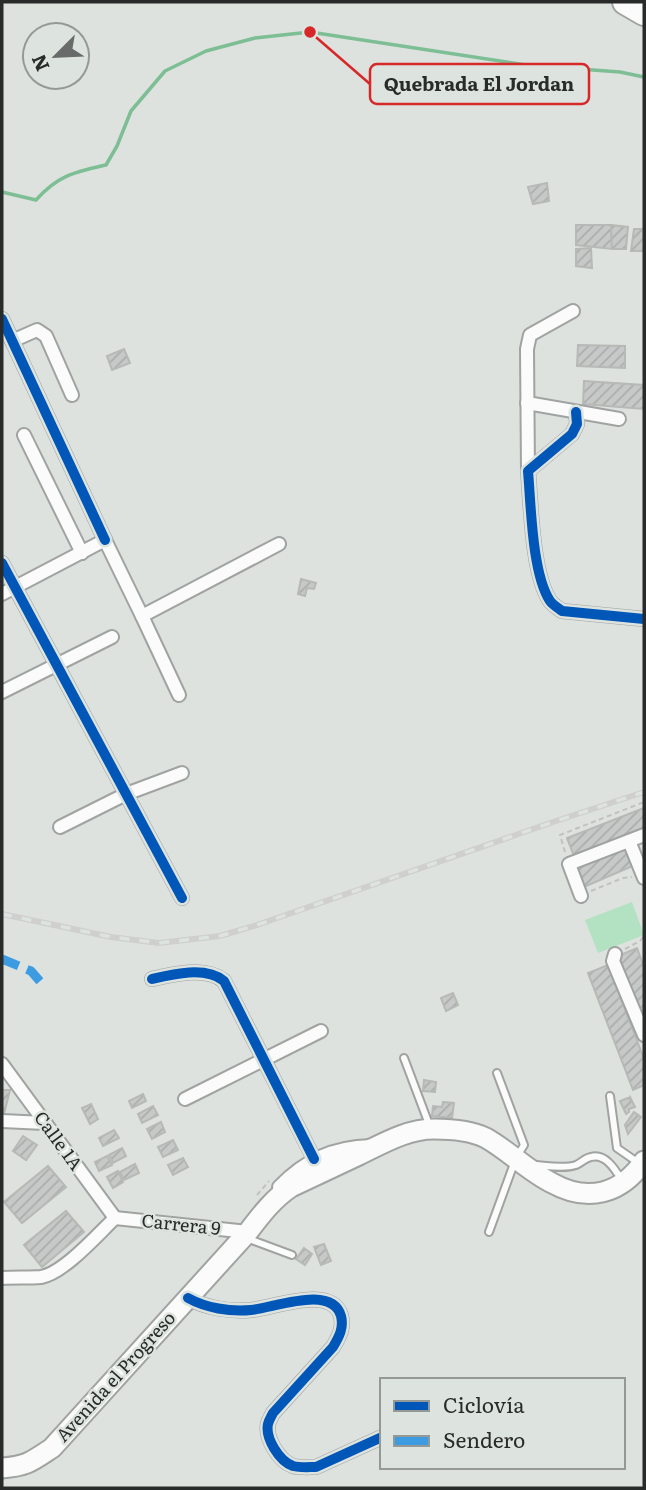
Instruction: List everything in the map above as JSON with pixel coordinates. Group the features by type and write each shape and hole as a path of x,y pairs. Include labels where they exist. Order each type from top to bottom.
{"highway":[{"path":"625,2 644,13"}],"main road":[{"name":"Avenida el Progreso","path":"2,1468 33,1461 52,1448 246,1234 262,1202 378,1146 414,1131 456,1129 484,1137 552,1184 574,1193 603,1192 625,1183"},
{"path":"625,1183 643,1163"}],"street":[{"path":"573,311 530,335 527,349 528,471 536,554 544,589 552,604 562,611 644,619"},
{"path":"2,319 179,695"},
{"path":"12,341 37,330 43,333 72,395"},
{"path":"527,403 619,419"},
{"path":"528,471 572,434 576,424 576,412"},
{"path":"24,435 82,553"},
{"path":"2,594 105,540"},
{"path":"142,616 279,544"},
{"path":"2,563 182,898"},
{"path":"2,692 112,637"},
{"path":"60,827 126,794 182,773"},
{"path":"581,896 569,864 644,835"},
{"path":"629,841 638,878"},
{"path":"615,954 613,961 644,1035"},
{"path":"152,979 183,972 210,974 225,981 314,1159"},
{"path":"185,1099 321,1031"},
{"name":"Calle 1A","path":"2,1064 115,1217"},
{"path":"2,1121 45,1123"},
{"path":"262,1202 314,1159 351,1147 378,1146"},
{"path":"2,1278 43,1276 54,1272 115,1217"},
{"name":"Carrera 9","path":"115,1217 246,1234"},
{"path":"188,1298 201,1305 251,1310 317,1299 330,1302 339,1311 343,1323 340,1335 333,1347 273,1413 268,1425 269,1437 287,1463 308,1468 316,1467 380,1438"}],"lane":[{"path":"404,1058 431,1129"},
{"path":"489,1233 521,1162 524,1145 497,1073"},
{"path":"610,1096 617,1148 643,1163"},
{"path":"521,1162 562,1166 576,1165 589,1157 601,1157 614,1167 625,1183"},
{"path":"246,1234 292,1255"}],"path":[{"path":"569,864 560,835 644,802"},
{"path":"581,896 623,878 638,878"},
{"path":"615,954 640,941 644,936"},
{"path":"262,1202 257,1194 275,1175"}],"green space":[{"path":"632,902 644,935 598,953 585,920"}],"building":[{"path":"547,183 549,201 533,204 528,187"},
{"path":"576,225 611,225 612,249 576,245"},
{"path":"611,225 628,227 626,249 612,249"},
{"path":"634,229 644,229 644,251 631,251"},
{"path":"591,248 592,268 576,266 576,249"},
{"path":"578,345 625,346 625,368 577,366"},
{"path":"124,349 130,363 112,370 107,356"},
{"path":"584,381 644,385 644,409 583,404"},
{"path":"301,579 316,583 314,589 307,588 305,596 298,594"},
{"path":"644,808 644,828 574,856 567,838"},
{"path":"627,845 635,865 584,887 576,867"},
{"path":"637,948 644,967 644,1021 618,956"},
{"path":"608,965 644,1059 644,1085 633,1090 588,973"},
{"path":"453,993 458,1005 446,1011 441,998"},
{"path":"424,1080 436,1082 435,1092 423,1091"},
{"path":"2,1090 10,1090 4,1114 2,1114"},
{"path":"143,1094 146,1101 132,1108 129,1101"},
{"path":"630,1097 635,1107 629,1109 626,1114 620,1101"},
{"path":"443,1102 454,1103 452,1118 432,1116 433,1106 442,1107"},
{"path":"91,1104 98,1119 90,1124 82,1108"},
{"path":"153,1106 158,1115 142,1123 138,1114"},
{"path":"634,1112 641,1117 628,1134 625,1125"},
{"path":"161,1122 165,1132 152,1139 147,1129"},
{"path":"114,1130 119,1138 103,1146 99,1138"},
{"path":"23,1136 37,1145 26,1160 13,1151"},
{"path":"173,1140 178,1150 163,1157 158,1147"},
{"path":"122,1148 126,1156 113,1163 109,1155"},
{"path":"107,1156 112,1165 99,1171 95,1162"},
{"path":"183,1158 188,1167 173,1175 168,1165"},
{"path":"135,1164 139,1173 124,1180 120,1172"},
{"path":"48,1166 66,1187 22,1223 4,1202"},
{"path":"118,1171 123,1182 113,1188 107,1177"},
{"path":"66,1211 84,1232 42,1267 24,1245"},
{"path":"324,1244 331,1261 321,1265 314,1247"},
{"path":"304,1248 312,1254 305,1265 296,1259"}],"waterway":[{"path":"2,192 36,200 60,180 106,165 131,111 165,71 206,51 255,38 310,32 526,65 620,72 644,77"}],"railway":[{"path":"2,914 111,937 159,943 220,936 644,792"}],"marked path":[{"path":"2,959 31,971 44,986"}],"cycle path":[{"path":"2,319 105,540"},
{"path":"576,412 577,424 572,434 528,471 533,539 539,574 550,601 562,611 644,619"},
{"path":"2,563 182,898"},
{"path":"152,979 199,972 217,976 224,981 314,1159"},
{"path":"188,1298 210,1307 235,1310 251,1310 301,1300 326,1301 335,1306 342,1320 339,1336 333,1347 273,1413 268,1424 271,1442 278,1454 293,1466 316,1467 380,1438"}],"place":[{"name":"Quebrada El Jordan","path":"310,32"}]}
